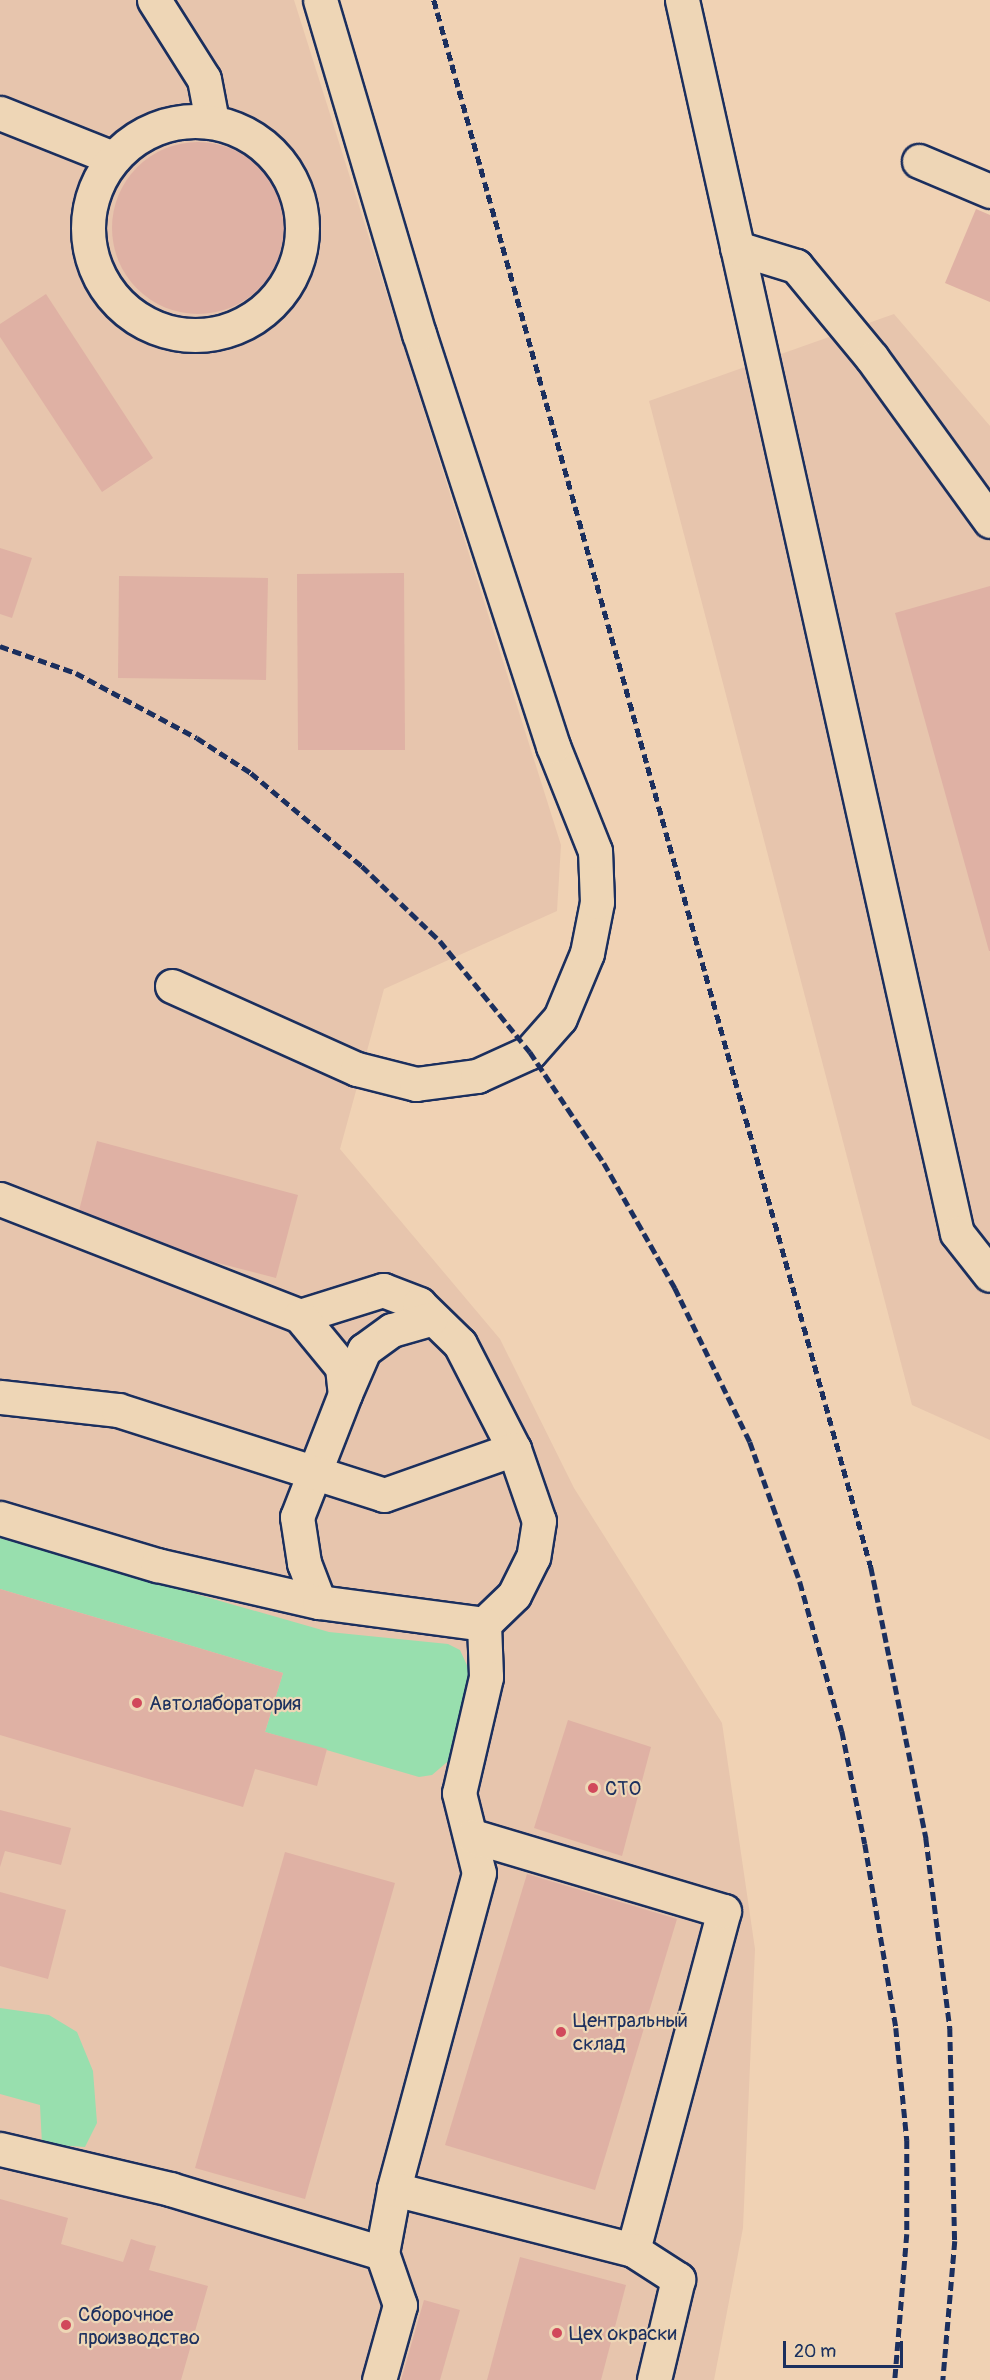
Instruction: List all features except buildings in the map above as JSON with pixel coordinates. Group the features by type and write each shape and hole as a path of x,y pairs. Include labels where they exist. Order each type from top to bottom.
{"lane":[{"path":"154,0 204,80 212,121"},
{"path":"172,986 357,1069 416,1084 477,1076 530,1052 560,1018 587,953 597,902 595,851 553,746 419,334 320,0"},
{"path":"682,0 957,1233 990,1275"},
{"path":"0,112 113,158"},
{"path":"212,121 250,135 281,162 300,198 304,238 287,285 268,309 233,331 193,337 153,329 113,298 96,273 87,233 92,193 113,158 158,128 212,121"},
{"path":"919,161 990,191"},
{"path":"737,248 796,266 872,358 990,521"},
{"path":"0,1199 300,1316 342,1367 345,1394"},
{"path":"300,1316 383,1290 419,1304 430,1320 460,1344 514,1449 539,1521 534,1548 514,1595 484,1624 486,1677 459,1793 472,1836 479,1873 394,2188 382,2253 400,2305 379,2380"},
{"path":"319,1602 304,1563 297,1516 317,1477 345,1394 364,1350 392,1329 430,1320"},
{"path":"0,1397 118,1410 317,1477 384,1495 514,1449"},
{"path":"0,1518 157,1565 319,1602 484,1624"},
{"path":"472,1836 724,1911 633,2250"},
{"path":"0,2149 170,2189 382,2253"},
{"path":"394,2188 633,2250 678,2279 654,2380"}],"shaded area":[{"path":"0,0 294,0 561,845 557,911 384,989 340,1149 500,1339 574,1488 722,1723 755,1949 743,2228 714,2380 0,2380"},
{"path":"894,314 990,426 990,1440 912,1405 649,401"}],"green space":[{"path":"0,1538 329,1632 448,1644 460,1650 470,1672 453,1757 432,1775 419,1777 265,1732 283,1673 0,1589"},
{"path":"0,2008 49,2015 77,2032 93,2071 97,2123 85,2147 42,2144 40,2105 0,2094"}],"railway":[{"path":"434,0 871,1567 926,1838 950,2028 955,2241 943,2380"},
{"path":"0,646 76,673 197,738 251,773 362,866 440,941 530,1052 604,1163 675,1288 750,1442 800,1582 842,1731 865,1844 896,2028 907,2140 907,2234 895,2380"}],"place":[{"name":"Автолаборатория","path":"137,1703"},
{"name":"СТО","path":"593,1788"},
{"name":"Центральный склад","path":"561,2032"},
{"name":"Сборочное производство","path":"66,2325"},
{"name":"Цех окраски","path":"557,2333"}]}
